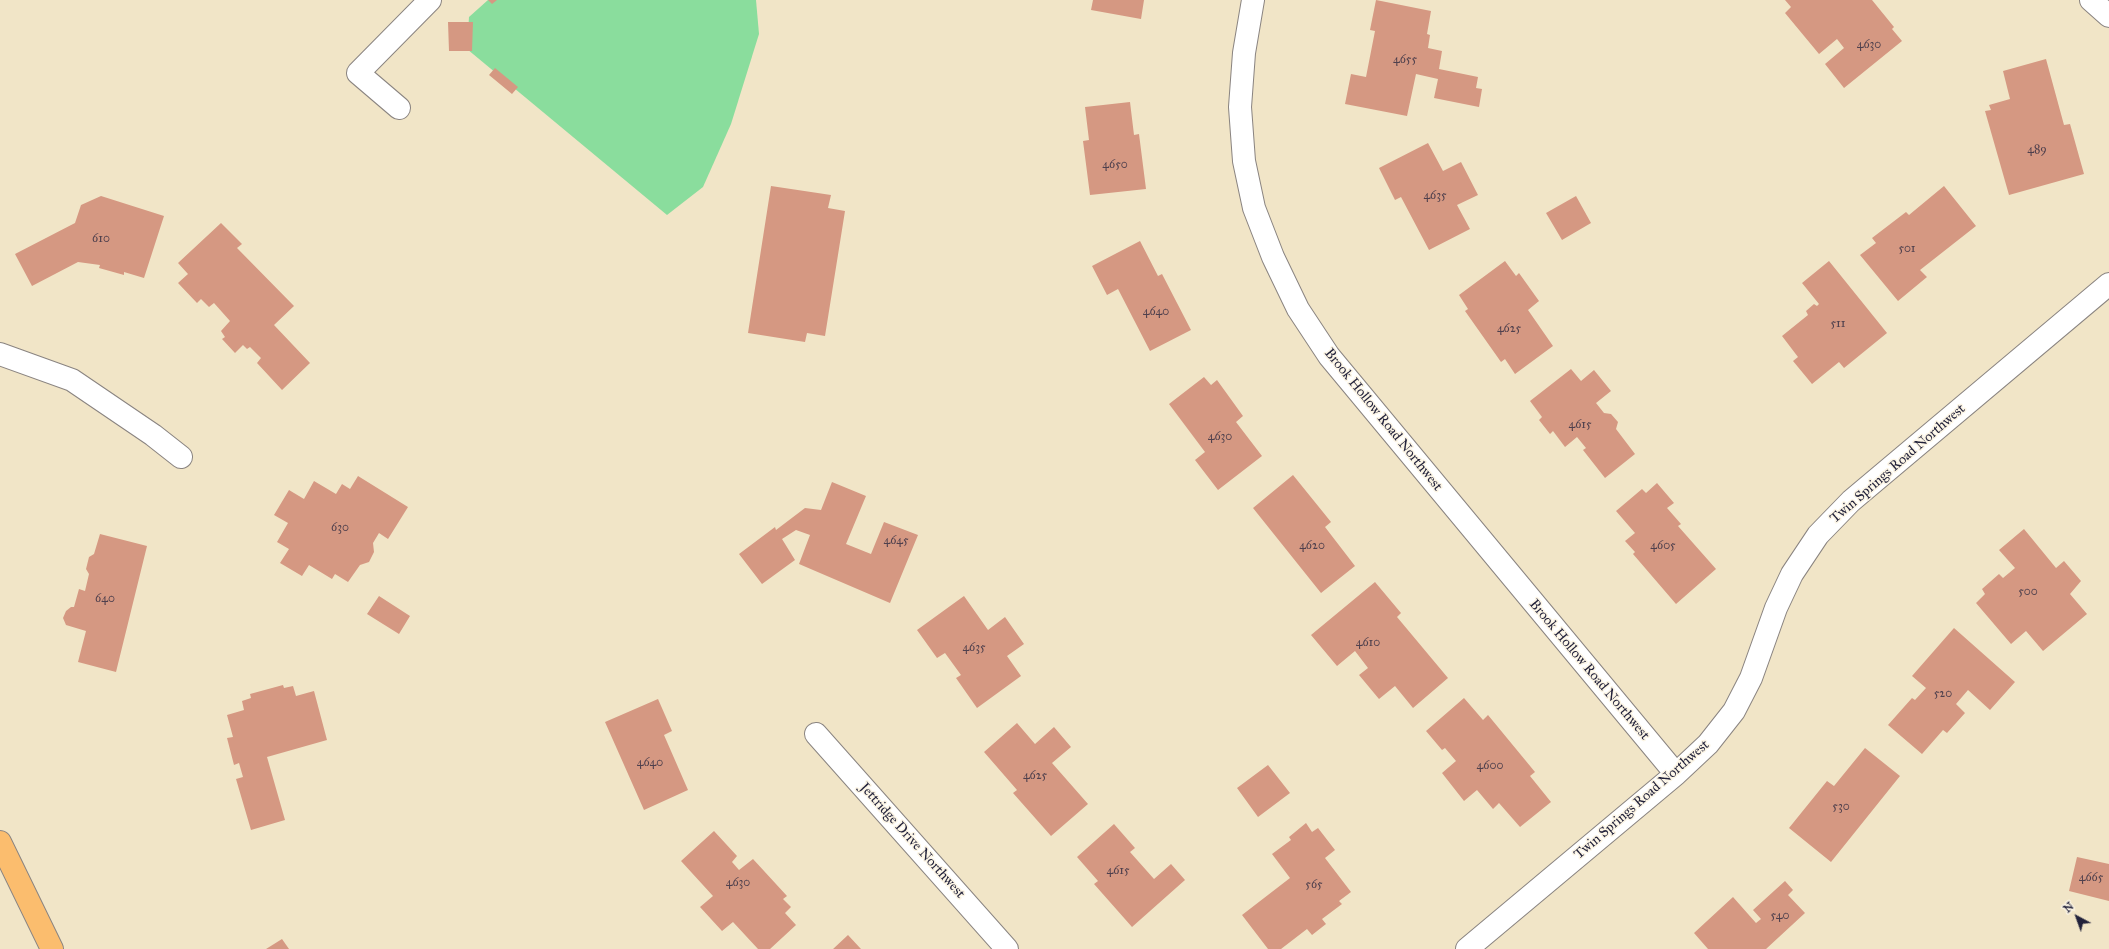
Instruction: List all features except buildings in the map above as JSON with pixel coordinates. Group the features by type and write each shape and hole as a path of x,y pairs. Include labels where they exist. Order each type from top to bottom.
{"main road":[{"path":"0,842 52,949"}],"street":[{"path":"399,108 358,73 430,0"},
{"name":"Brook Hollow Road Northwest","path":"1253,0 1244,53 1241,92 1244,161 1254,208 1273,257 1298,309 1329,356 1676,774"},
{"path":"2091,0 2109,16"},
{"name":"Twin Springs Road Northwest","path":"1467,949 1676,774 1708,744 1734,711 1751,678 1776,608 1792,574 1818,535 1851,501 2109,284"},
{"path":"0,354 72,380 153,435 181,458"},
{"name":"Jettridge Drive Northwest","path":"816,734 1008,949"}],"green space":[{"path":"488,0 756,0 759,34 731,124 703,187 667,215 467,49 469,17"}]}
